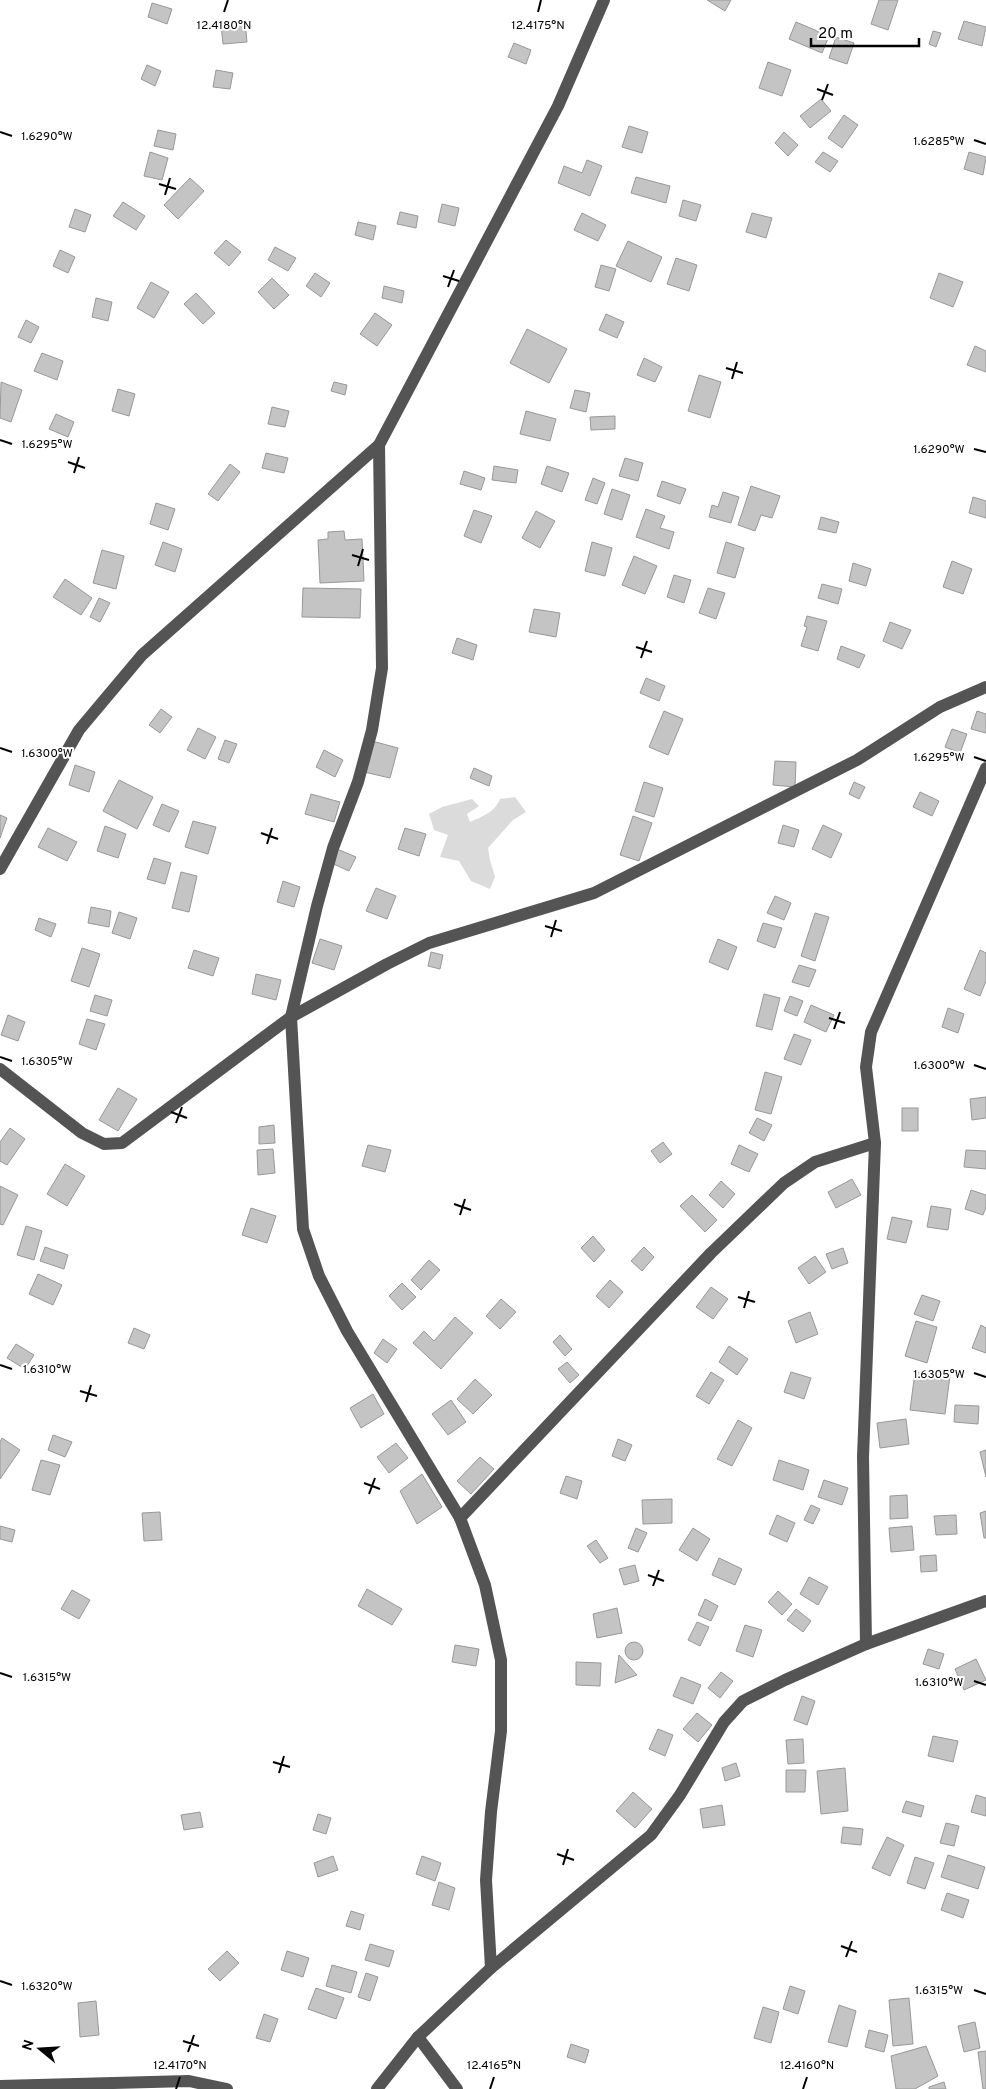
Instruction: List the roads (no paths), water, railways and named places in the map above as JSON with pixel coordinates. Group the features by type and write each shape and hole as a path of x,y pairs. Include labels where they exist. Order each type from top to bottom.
{"street":[{"path":"0,869 78,730 142,655 379,445 558,106 604,0"},
{"path":"379,445 382,668 372,730 363,764 333,848 316,906 291,1017 303,1229 319,1276 347,1331 460,1518 485,1586 501,1660 501,1731 491,1812 486,1880 491,1968"},
{"path":"0,1069 82,1133 104,1144 122,1143 291,1017 429,943 594,893 857,760 940,707 986,687"},
{"path":"866,1644 863,1457 875,1143 866,1067 871,1032 986,768"},
{"path":"460,1518 711,1252 784,1183 816,1162 875,1143"},
{"path":"377,2089 418,2037 491,1968 651,1835 680,1796 724,1722 743,1701 866,1644 986,1601"},
{"path":"418,2037 457,2089"},
{"path":"0,2086 189,2081 227,2089"}]}
